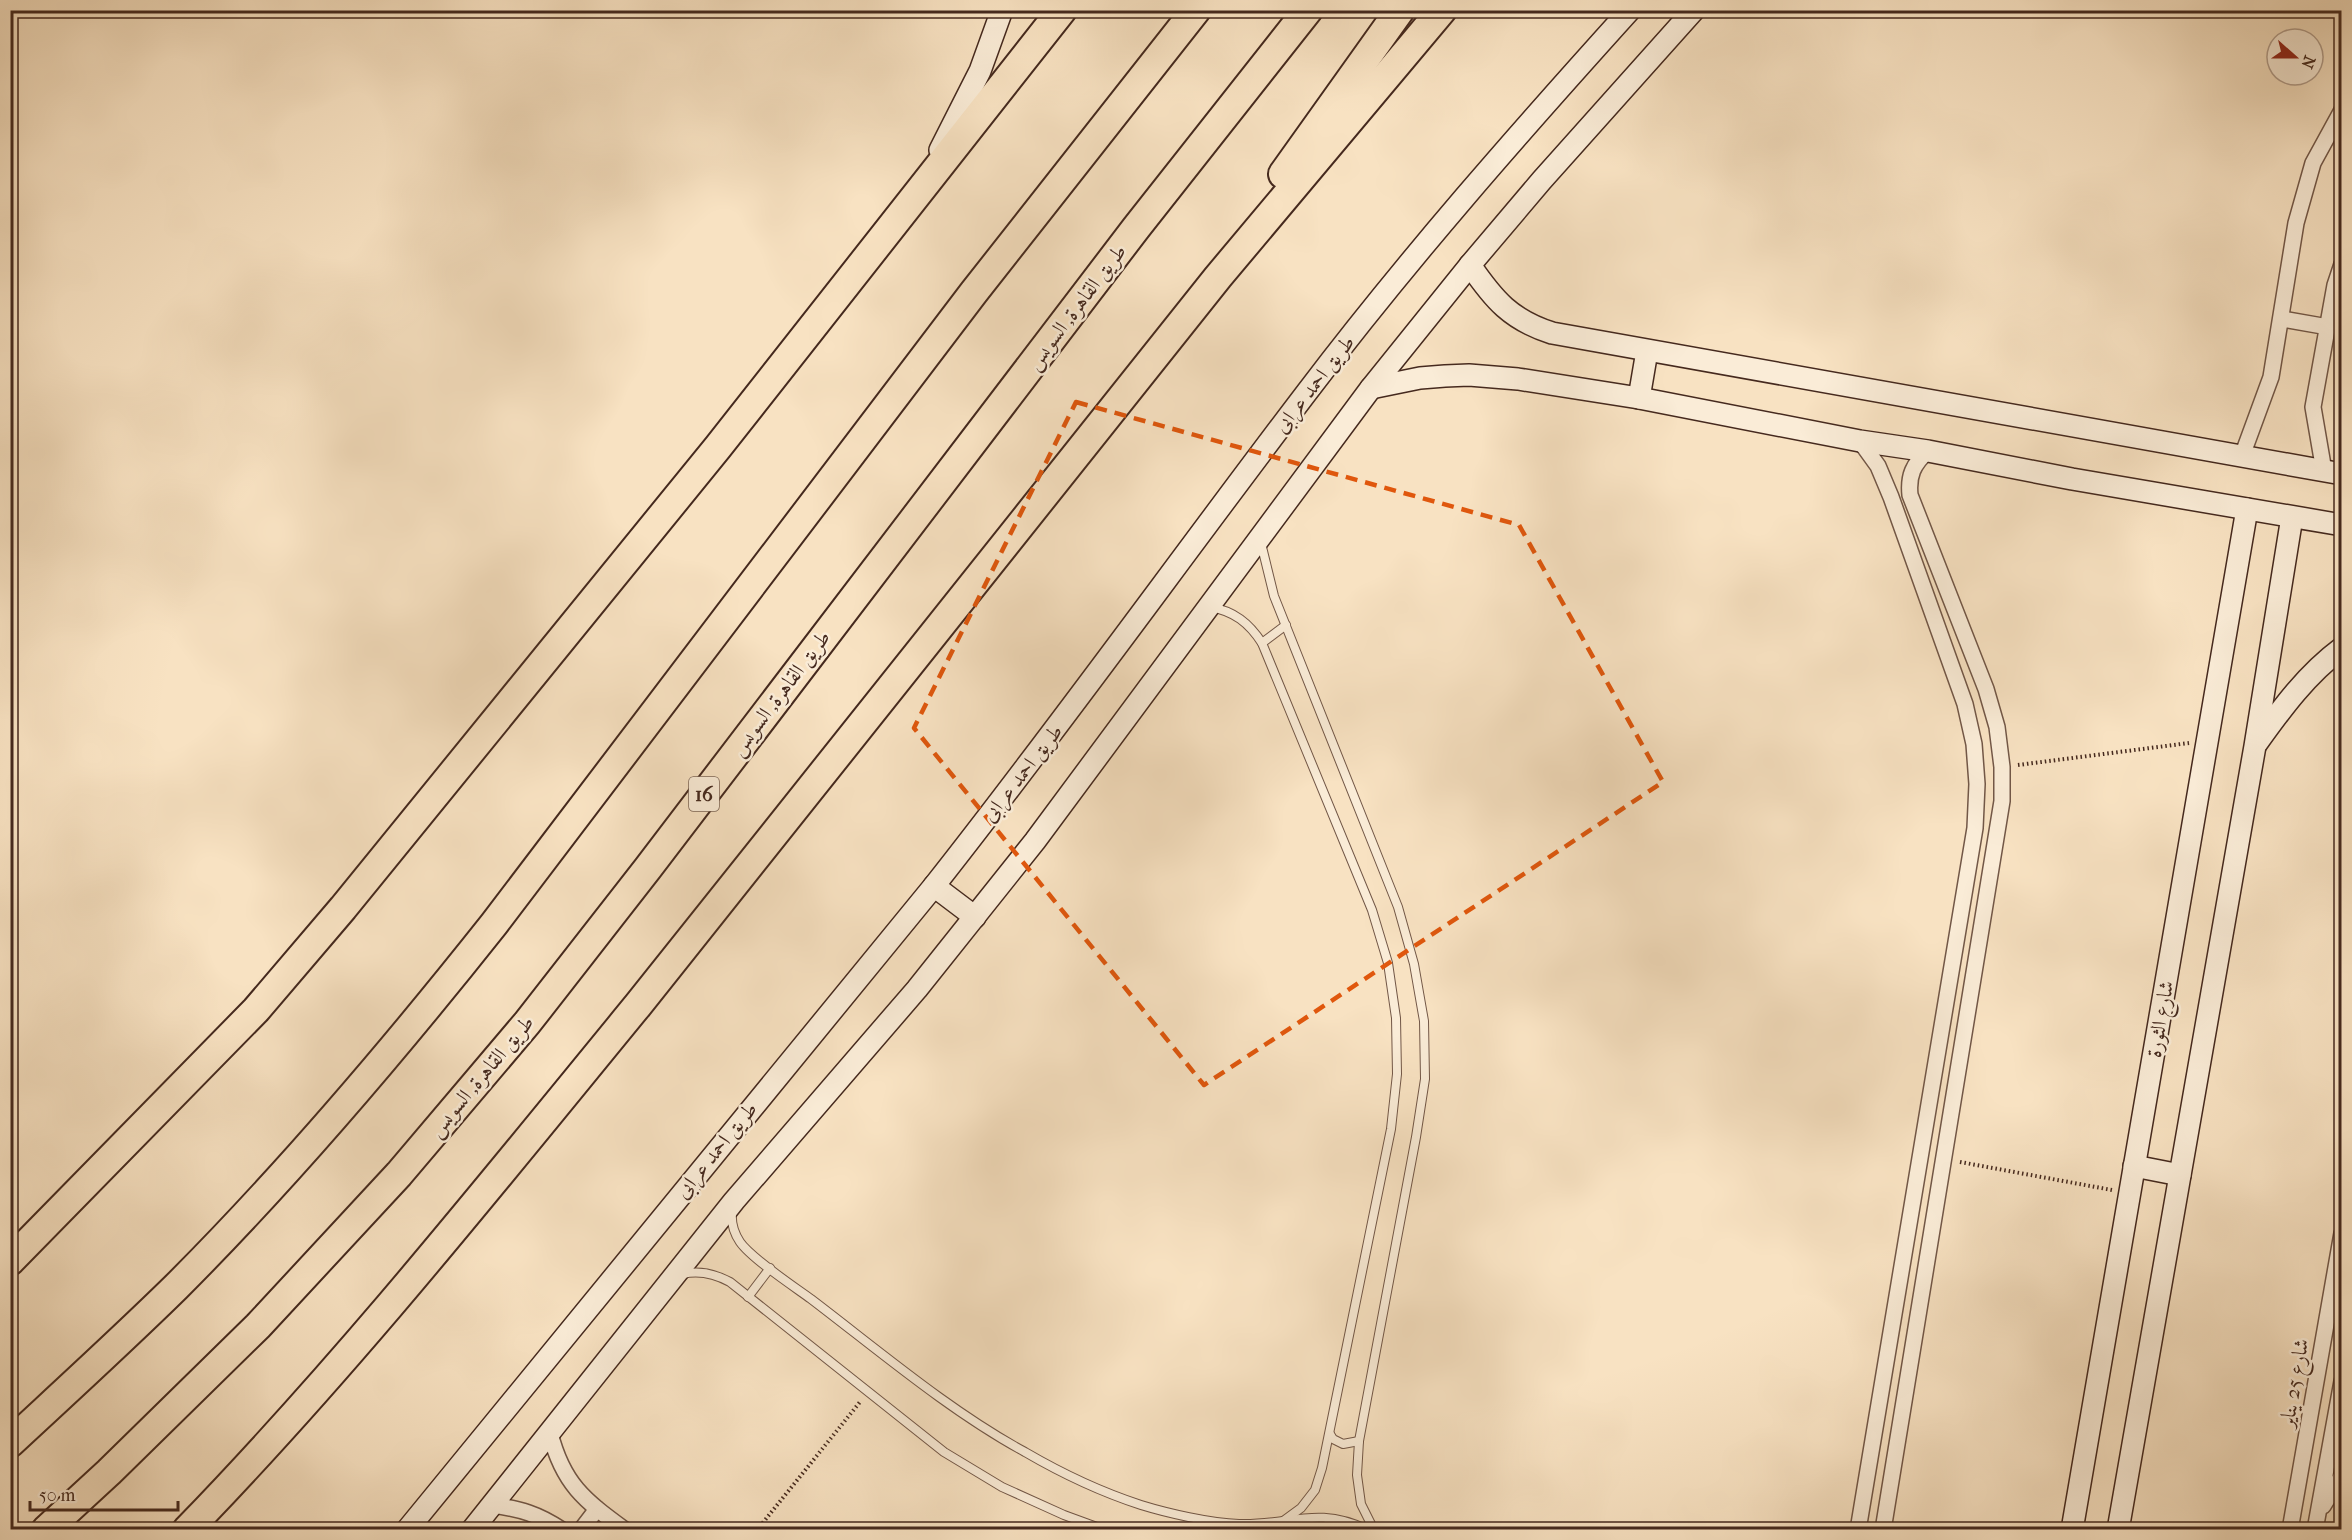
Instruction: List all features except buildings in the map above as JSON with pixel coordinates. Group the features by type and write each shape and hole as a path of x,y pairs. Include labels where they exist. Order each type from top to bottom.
{"highway":[{"path":"10,1261 256,1010 336,916 718,447 1062,10"},
{"path":"17,1434 175,1287 339,1112 423,1014 494,924 974,292 1196,10"},
{"name":"طريق القاهرة, السويس","path":"46,1530 184,1400 298,1284 399,1174 527,1023 648,868 1129,237 1308,10"},
{"path":"1218,277 1286,169 1400,10"},
{"path":"188,1530 258,1457 356,1347 551,1111 1218,277 1442,10"}],"street":[{"path":"915,195 980,71 1002,10"},
{"name":"طريق احمد عرابى","path":"406,1530 934,886 1062,721 1307,391 1374,306 1501,155 1630,10"},
{"path":"472,1530 734,1201 858,1060 975,917 1094,764 1371,388 1470,266 1616,95 1694,10"},
{"path":"2242,456 2271,377 2296,223 2313,163 2342,110"},
{"path":"1470,266 1497,302 1513,316 1532,327 1552,333 2333,472 2313,407 2342,264"},
{"path":"2282,320 2328,327"},
{"path":"1640,398 1647,351"},
{"path":"1371,388 1420,378 1469,375 1518,379 1640,398 1860,441 1928,451 2342,525"},
{"path":"1858,1530 1975,828 1977,784 1974,744 1965,704 1884,480 1878,466 1860,441"},
{"path":"1884,1530 2002,801 2002,767 1997,728 1986,689 1910,495 1910,475 1920,458 1928,451"},
{"name":"شارع الثورة","path":"2072,1530 2247,509"},
{"path":"2118,1530 2255,746 2292,517"},
{"path":"2255,746 2289,699 2330,657 2342,648"},
{"path":"934,886 975,917"},
{"path":"2134,1167 2180,1175"},
{"name":"شارع 25 يناير","path":"2290,1530 2341,1240"},
{"path":"2316,1523 2342,1381"},
{"path":"550,1433 556,1457 567,1479 597,1509 625,1530"},
{"path":"2316,1523 2342,1475"},
{"path":"492,1505 519,1509 540,1516 562,1530"},
{"path":"581,1530 597,1509"}],"lane":[{"path":"1260,537 1266,567 1286,625 1398,907 1414,964 1424,1021 1425,1079 1359,1441 1358,1475 1361,1504 1374,1530"},
{"path":"1209,607 1223,609 1239,617 1262,643 1372,910 1388,963 1396,1018 1397,1074 1391,1129 1330,1434 1315,1490 1301,1508 1271,1530"},
{"path":"1262,643 1286,625"},
{"path":"734,1201 732,1216 734,1230 741,1243 770,1268 969,1418 1024,1452 1081,1481 1141,1505 1215,1521 1260,1524 1313,1516 1335,1518 1368,1530"},
{"path":"748,1297 770,1268"},
{"path":"675,1275 689,1272 717,1275 730,1282 944,1452 1002,1487 1064,1515 1105,1530"},
{"path":"1330,1434 1343,1444 1359,1441"}],"path":[{"path":"2002,767 2208,740"},
{"path":"1945,1159 2130,1193"},
{"path":"757,1530 868,1392"}],"highlighted area":[{"path":"1076,402 1519,525 1663,782 1204,1085 914,728"}]}
